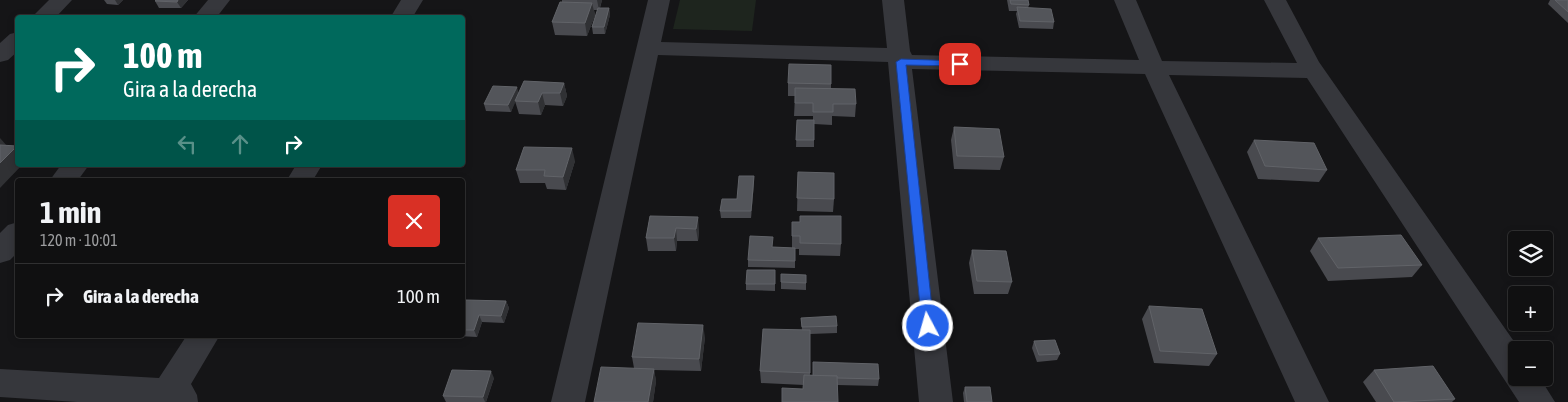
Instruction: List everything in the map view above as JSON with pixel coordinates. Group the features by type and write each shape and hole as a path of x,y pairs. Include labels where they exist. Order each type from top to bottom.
{"street":[{"path":"45,15 61,0"},
{"path":"206,15 219,0"},
{"path":"403,15 412,0"},
{"path":"568,402 659,0"},
{"path":"893,0 901,59 936,402"},
{"path":"1125,0 1154,68 1312,402"},
{"path":"1275,0 1311,67 1508,358"},
{"path":"0,27 15,28"},
{"path":"0,54 15,42"},
{"path":"647,48 1154,68 1311,67"},
{"path":"65,178 74,167"},
{"path":"301,178 309,167"},
{"path":"0,252 15,235"},
{"path":"0,383 170,399 202,338"},
{"path":"1527,386 1538,402"}],"shaded area":[{"path":"680,0 756,0 752,31 673,29"}],"building":[{"path":"156,0 178,0 177,2"},
{"path":"1010,0 1028,0 1029,5 1011,4"},
{"path":"1555,0 1568,0 1568,12"},
{"path":"560,2 592,3 585,23 552,22"},
{"path":"1017,7 1051,9 1054,22 1020,21"},
{"path":"598,8 609,8 604,27 592,27"},
{"path":"789,64 831,65 831,84 788,83"},
{"path":"524,81 564,83 560,93 542,93 538,102 515,101"},
{"path":"493,86 517,87 508,105 484,104"},
{"path":"795,88 855,89 856,104 833,104 833,112 813,112 813,103 795,103"},
{"path":"797,120 814,120 814,140 796,140"},
{"path":"954,127 999,129 1004,157 957,156"},
{"path":"1254,140 1314,143 1327,170 1265,166"},
{"path":"0,145 15,146 15,148 0,163"},
{"path":"524,147 572,148 563,177 544,176 545,170 516,170"},
{"path":"798,172 834,173 834,199 797,198"},
{"path":"739,176 754,176 751,211 720,211 722,199 737,199"},
{"path":"650,216 698,217 696,229 676,228 674,238 646,238"},
{"path":"800,216 841,216 841,244 800,243 800,236 792,236 792,222 800,222"},
{"path":"1401,235 1422,265 1338,268 1318,238"},
{"path":"750,236 773,237 772,247 795,248 795,261 748,260"},
{"path":"972,250 1006,251 1012,282 977,281"},
{"path":"747,270 775,270 775,284 746,284"},
{"path":"781,274 806,275 806,283 781,282"},
{"path":"466,300 506,301 501,316 479,315 474,330 465,330"},
{"path":"1149,306 1202,309 1217,354 1160,351"},
{"path":"836,316 837,326 802,327 801,318"},
{"path":"638,323 703,325 699,359 632,357"},
{"path":"763,329 810,330 810,373 760,371"},
{"path":"1055,340 1060,354 1039,355 1034,341"},
{"path":"813,362 878,364 879,379 813,376"},
{"path":"1433,366 1455,399 1394,402 1374,370"},
{"path":"601,367 654,369 648,402 594,402"},
{"path":"452,370 491,371 483,397 443,396"},
{"path":"804,375 837,376 838,402 782,402 782,388 803,389"},
{"path":"965,387 990,387 992,402 967,402"}],"route":[{"path":"928,326 901,62 960,64"}]}
